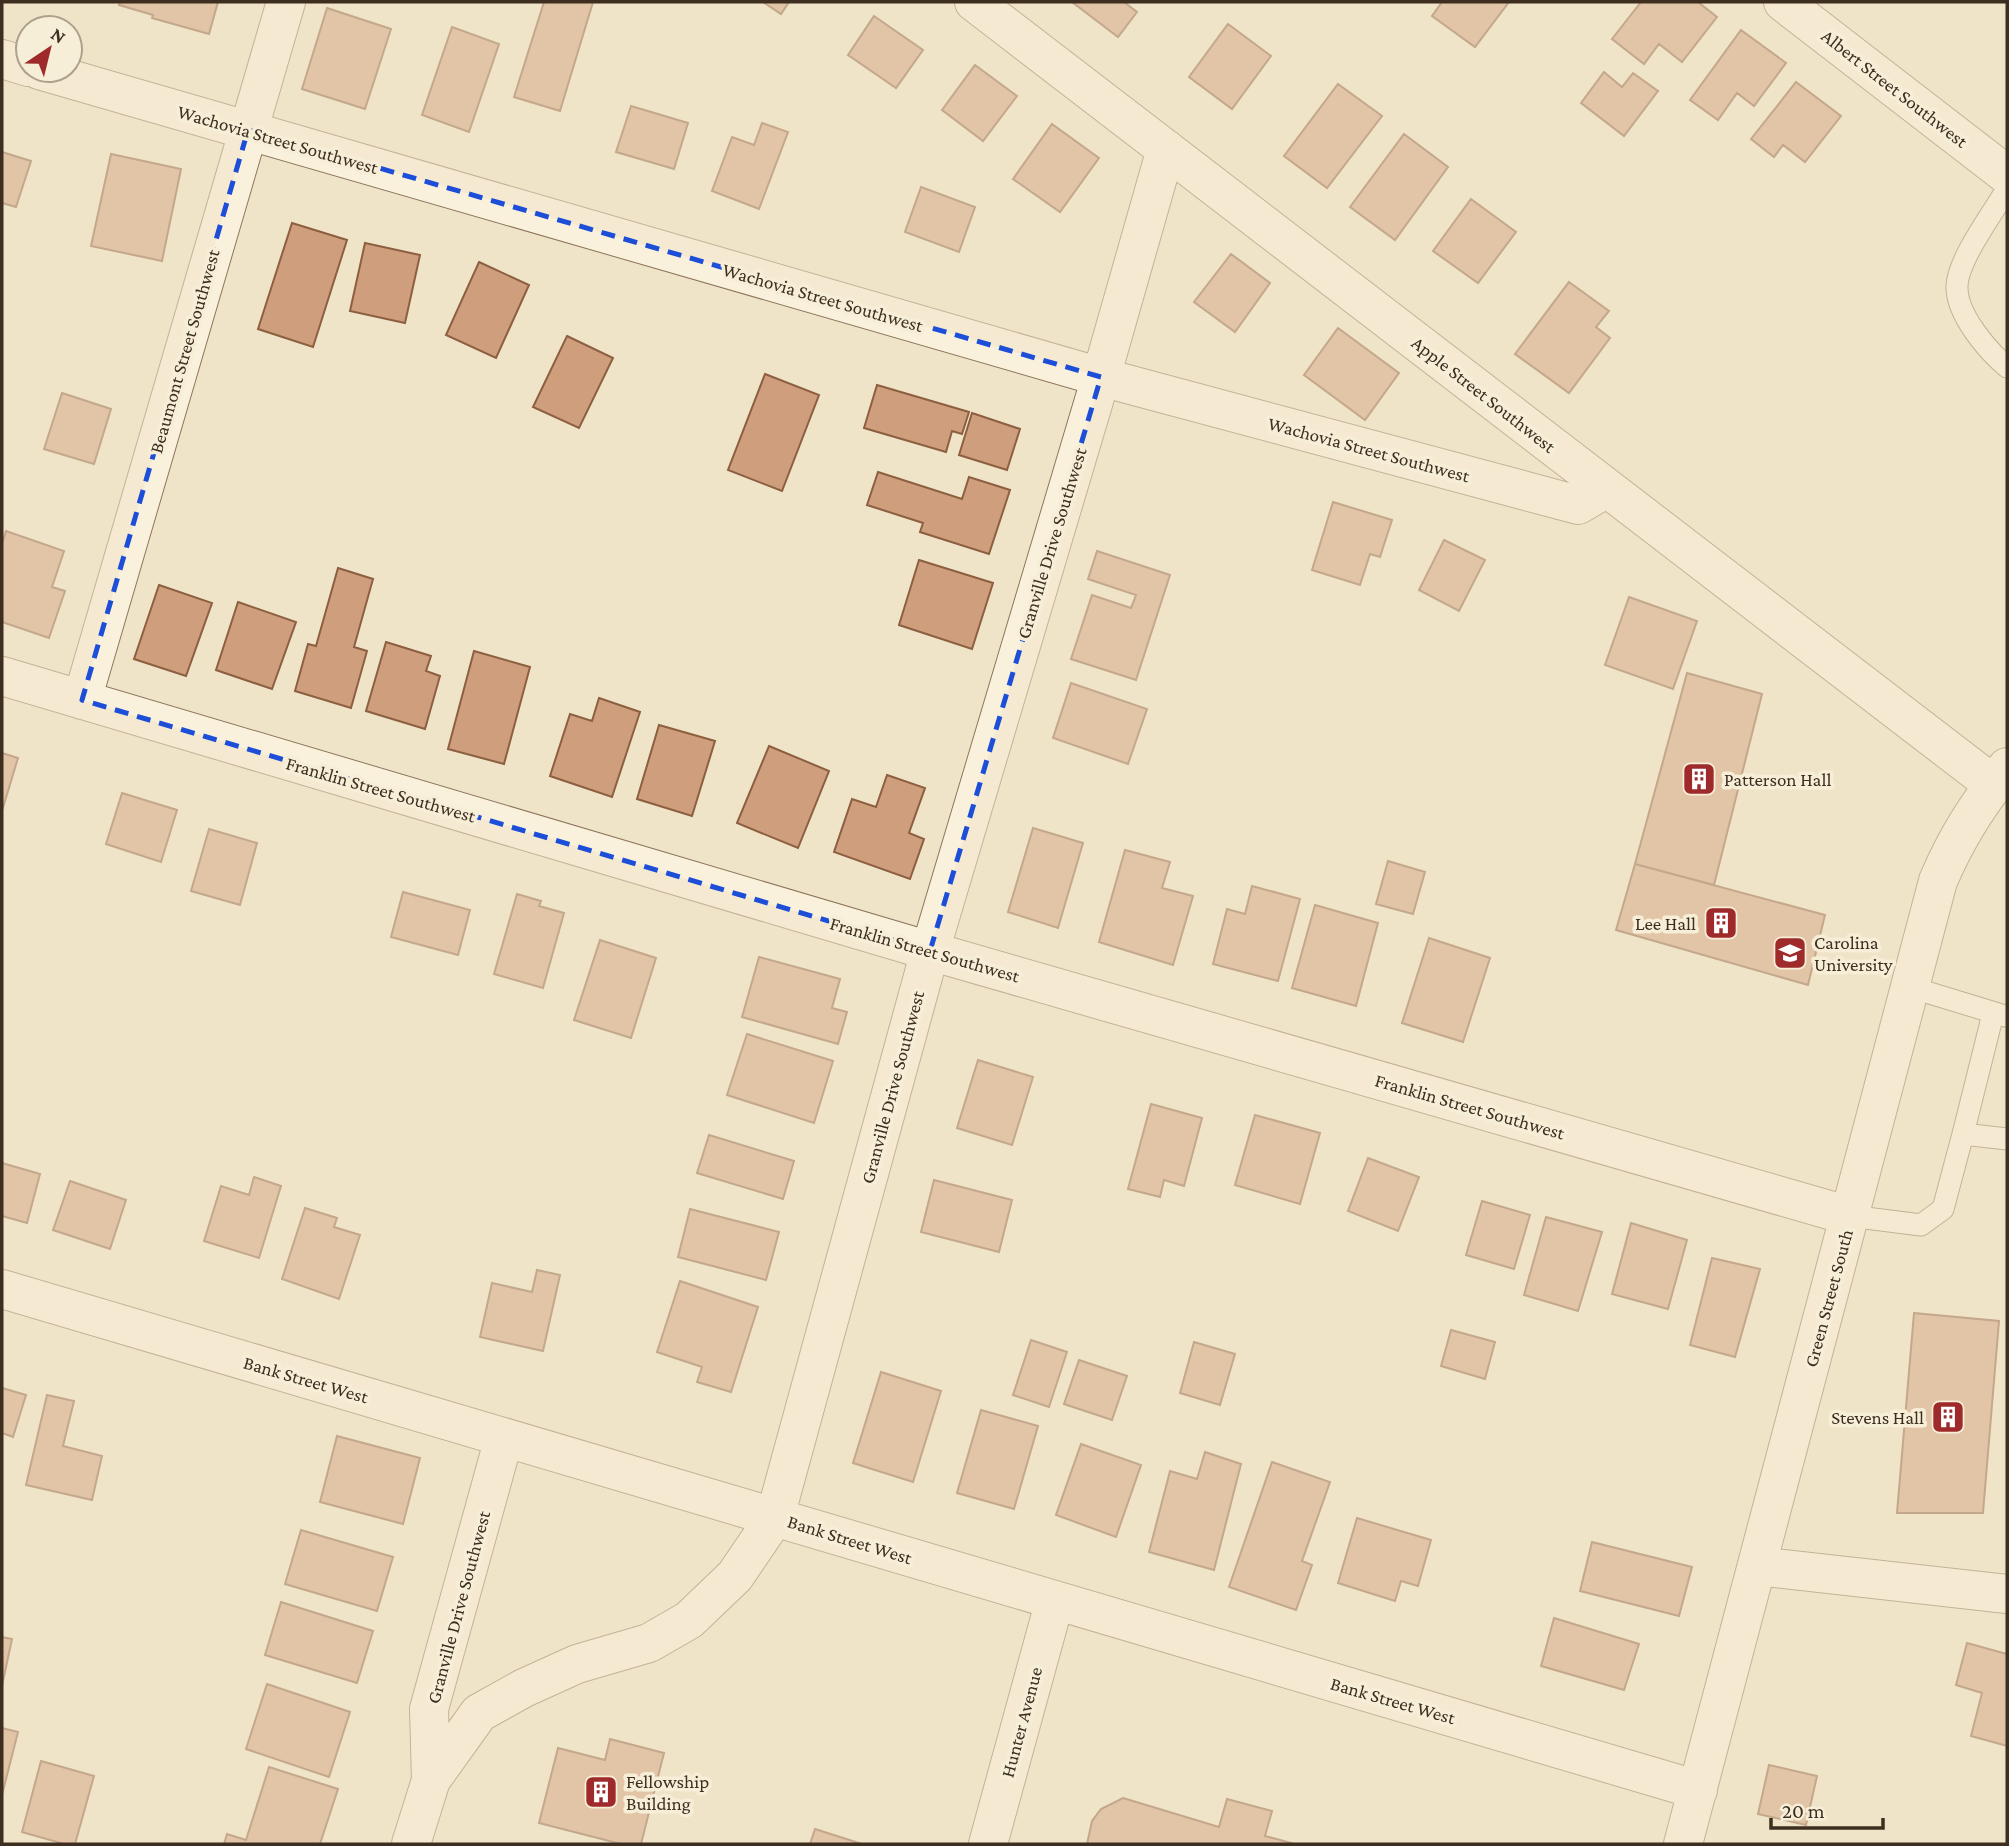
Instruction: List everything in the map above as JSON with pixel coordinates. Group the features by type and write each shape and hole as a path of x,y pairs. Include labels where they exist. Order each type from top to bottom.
{"street":[{"name":"Beaumont Street Southwest","path":"82,700 286,2"},
{"name":"Apple Street Southwest","path":"974,2 1607,488 2000,776"},
{"name":"Albert Street Southwest","path":"1783,2 2007,175"},
{"name":"Wachovia Street Southwest","path":"84,83 1101,377 1578,505 1607,488"},
{"name":"Granville Drive Southwest","path":"411,1844 431,1780 479,1713 524,1688 577,1664 649,1643 690,1620 735,1576 775,1517 930,951 1166,149"},
{"name":"Franklin Street Southwest","path":"2,676 930,951 1850,1216"},
{"name":"Green Street South","path":"1683,1844 1938,881 1952,846 2000,776"},
{"name":"Bank Street West","path":"2,1289 1698,1790"},
{"name":"Granville Drive Southwest","path":"431,1780 429,1709 504,1438"},
{"path":"1757,1566 2007,1594"},
{"name":"Hunter Avenue","path":"988,1844 1055,1600"}],"lane":[{"path":"2007,189 1967,254 1957,285 1960,307 1978,335 2007,367"},
{"path":"1850,1216 1921,1225 1943,1209 2000,1015 1910,987"},
{"path":"1963,1134 2007,1139"}],"highlighted area":[{"path":"248,130 1101,377 930,951 82,700"}],"building":[{"path":"120,2 218,2 209,34 152,18 153,15 119,5"},
{"path":"544,2 593,2 560,111 514,97"},
{"path":"763,2 789,2 781,14"},
{"path":"1072,2 1124,2 1137,12 1118,37"},
{"path":"1442,2 1509,2 1475,47 1432,16"},
{"path":"1641,2 1698,2 1717,17 1682,62 1659,44 1644,64 1612,39"},
{"path":"327,8 391,29 365,109 302,89"},
{"path":"874,16 923,50 896,88 848,55"},
{"path":"1228,24 1271,56 1232,109 1189,77"},
{"path":"452,27 499,44 469,132 422,115"},
{"path":"1741,30 1786,63 1754,106 1737,93 1718,120 1690,100"},
{"path":"975,65 1017,96 983,141 942,110"},
{"path":"1604,72 1622,87 1633,73 1658,91 1624,136 1581,103"},
{"path":"1796,82 1841,116 1805,162 1783,145 1774,157 1751,139"},
{"path":"1338,84 1382,116 1327,188 1284,156"},
{"path":"631,106 688,123 674,169 616,152"},
{"path":"762,123 788,132 759,209 712,191 732,137 754,145"},
{"path":"1052,124 1099,158 1060,212 1013,179"},
{"path":"1404,134 1448,167 1395,240 1350,207"},
{"path":"2,152 31,161 16,207 2,203"},
{"path":"111,154 181,169 162,261 91,246"},
{"path":"921,187 975,207 959,252 905,232"},
{"path":"1471,199 1516,232 1478,283 1433,251"},
{"path":"292,223 347,240 313,347 258,329"},
{"path":"365,243 420,255 405,323 350,311"},
{"path":"1231,254 1270,283 1235,332 1194,302"},
{"path":"479,262 529,285 496,358 446,335"},
{"path":"1569,282 1609,311 1596,327 1610,338 1569,393 1515,354"},
{"path":"1338,328 1399,373 1365,420 1304,375"},
{"path":"567,336 613,358 579,428 533,407"},
{"path":"765,374 819,395 782,491 728,470"},
{"path":"877,385 969,412 962,434 952,431 946,452 864,428"},
{"path":"62,393 111,409 94,464 44,449"},
{"path":"972,413 1020,429 1007,470 959,455"},
{"path":"878,472 962,499 969,477 1010,490 989,554 920,532 923,523 867,505"},
{"path":"1333,502 1392,520 1380,557 1370,554 1360,585 1312,570"},
{"path":"6,531 64,551 52,587 65,591 49,638 2,622 2,544"},
{"path":"1444,540 1485,560 1459,611 1419,590"},
{"path":"1097,551 1170,575 1136,680 1071,659 1092,595 1131,608 1136,595 1088,579"},
{"path":"919,560 993,583 972,649 899,625"},
{"path":"338,568 373,579 354,647 367,651 351,708 295,691 308,644 316,646"},
{"path":"159,585 212,603 186,676 134,659"},
{"path":"1629,597 1697,621 1673,689 1605,665"},
{"path":"238,602 296,622 272,689 216,670"},
{"path":"386,642 431,656 426,671 440,676 425,729 366,711"},
{"path":"474,651 530,667 504,764 448,749"},
{"name":"Patterson Hall","path":"1687,673 1762,694 1714,885 1635,864"},
{"path":"1071,683 1147,709 1128,764 1053,738"},
{"path":"599,698 640,712 612,797 550,776 570,714 592,721"},
{"path":"659,725 715,741 692,816 637,799"},
{"path":"769,746 829,771 798,848 737,823"},
{"path":"2,753 18,758 2,811"},
{"path":"887,775 925,788 909,833 924,839 910,879 834,852 852,799 876,807"},
{"path":"122,793 177,810 161,862 106,844"},
{"path":"1033,828 1083,843 1058,928 1008,912"},
{"path":"209,829 257,843 240,905 191,891"},
{"path":"1125,850 1170,862 1162,888 1193,896 1173,965 1099,942"},
{"path":"1388,861 1425,872 1413,914 1376,904"},
{"name":"Lee Hall","path":"1635,864 1825,915 1808,985 1616,930"},
{"path":"1252,886 1300,899 1278,981 1213,964 1227,909 1245,914"},
{"path":"403,892 470,910 458,955 391,937"},
{"path":"517,894 541,901 539,906 564,913 543,988 494,974"},
{"path":"1315,905 1378,923 1356,1006 1292,988"},
{"path":"1429,938 1490,958 1463,1042 1402,1023"},
{"path":"600,940 656,958 631,1038 574,1020"},
{"path":"759,957 840,979 832,1008 847,1012 838,1044 742,1017"},
{"path":"747,1034 833,1061 814,1123 727,1095"},
{"path":"978,1060 1033,1077 1012,1145 957,1128"},
{"path":"1151,1104 1202,1118 1184,1186 1164,1180 1160,1197 1128,1189"},
{"path":"1255,1115 1320,1133 1300,1204 1235,1185"},
{"path":"709,1135 794,1161 783,1199 697,1173"},
{"path":"1368,1158 1419,1177 1398,1231 1348,1211"},
{"path":"2,1163 40,1174 27,1223 2,1216"},
{"path":"254,1177 281,1186 259,1258 204,1241 221,1186 249,1195"},
{"path":"934,1180 1012,1200 999,1252 921,1232"},
{"path":"70,1181 126,1200 110,1249 53,1230"},
{"path":"1482,1201 1530,1215 1514,1269 1466,1255"},
{"path":"305,1208 337,1218 334,1227 360,1235 339,1299 282,1279"},
{"path":"690,1209 779,1232 766,1280 678,1257"},
{"path":"1546,1217 1602,1232 1578,1311 1524,1295"},
{"path":"1631,1223 1687,1240 1668,1309 1612,1294"},
{"path":"1712,1258 1760,1269 1735,1357 1690,1345"},
{"path":"537,1270 560,1275 543,1351 480,1337 492,1283 532,1292"},
{"path":"680,1281 758,1307 731,1392 697,1382 702,1367 657,1352"},
{"name":"Stevens Hall","path":"1914,1313 1999,1321 1983,1513 1897,1513"},
{"path":"1451,1330 1495,1342 1485,1379 1441,1366"},
{"path":"1031,1340 1067,1352 1049,1407 1013,1395"},
{"path":"1194,1342 1235,1354 1220,1405 1180,1393"},
{"path":"1079,1360 1127,1376 1112,1420 1064,1404"},
{"path":"881,1372 941,1391 913,1482 853,1463"},
{"path":"2,1388 26,1395 13,1437 2,1433"},
{"path":"47,1395 74,1401 63,1446 102,1456 92,1500 26,1485"},
{"path":"981,1410 1038,1426 1014,1509 957,1493"},
{"path":"337,1436 420,1458 403,1524 320,1502"},
{"path":"1081,1444 1141,1465 1116,1537 1056,1515"},
{"path":"1205,1452 1241,1464 1214,1570 1149,1552 1170,1471 1197,1479"},
{"path":"1272,1462 1330,1482 1302,1561 1312,1565 1296,1610 1229,1587"},
{"path":"1357,1518 1431,1540 1418,1586 1401,1581 1395,1601 1338,1583"},
{"path":"301,1530 393,1557 377,1611 285,1584"},
{"path":"1592,1542 1692,1567 1679,1616 1580,1591"},
{"path":"281,1602 373,1631 357,1683 265,1655"},
{"path":"1554,1618 1639,1644 1624,1690 1541,1666"},
{"path":"2,1637 12,1639 2,1686"},
{"path":"1967,1643 2007,1654 2007,1746 1971,1736 1982,1693 1956,1685"},
{"path":"267,1684 350,1712 329,1777 246,1749"},
{"path":"2,1728 18,1732 2,1795"},
{"name":"Fellowship Building","path":"610,1739 664,1753 641,1844 621,1844 539,1823 558,1748 605,1760"},
{"path":"41,1761 94,1776 75,1844 64,1844 22,1832"},
{"path":"1769,1765 1817,1776 1806,1825 1758,1814"},
{"path":"269,1767 338,1789 320,1844 224,1844 227,1834 246,1840"},
{"path":"1123,1798 1219,1827 1227,1799 1272,1811 1265,1836 1295,1844 1087,1844 1092,1821 1101,1809"},
{"path":"815,1829 862,1844 810,1844"}],"place":[{"name":"Patterson Hall","path":"1699,779"},
{"name":"Lee Hall","path":"1721,923"},
{"name":"Carolina University","path":"1790,953"},
{"name":"Stevens Hall","path":"1948,1417"},
{"name":"Fellowship Building","path":"601,1792"}]}
